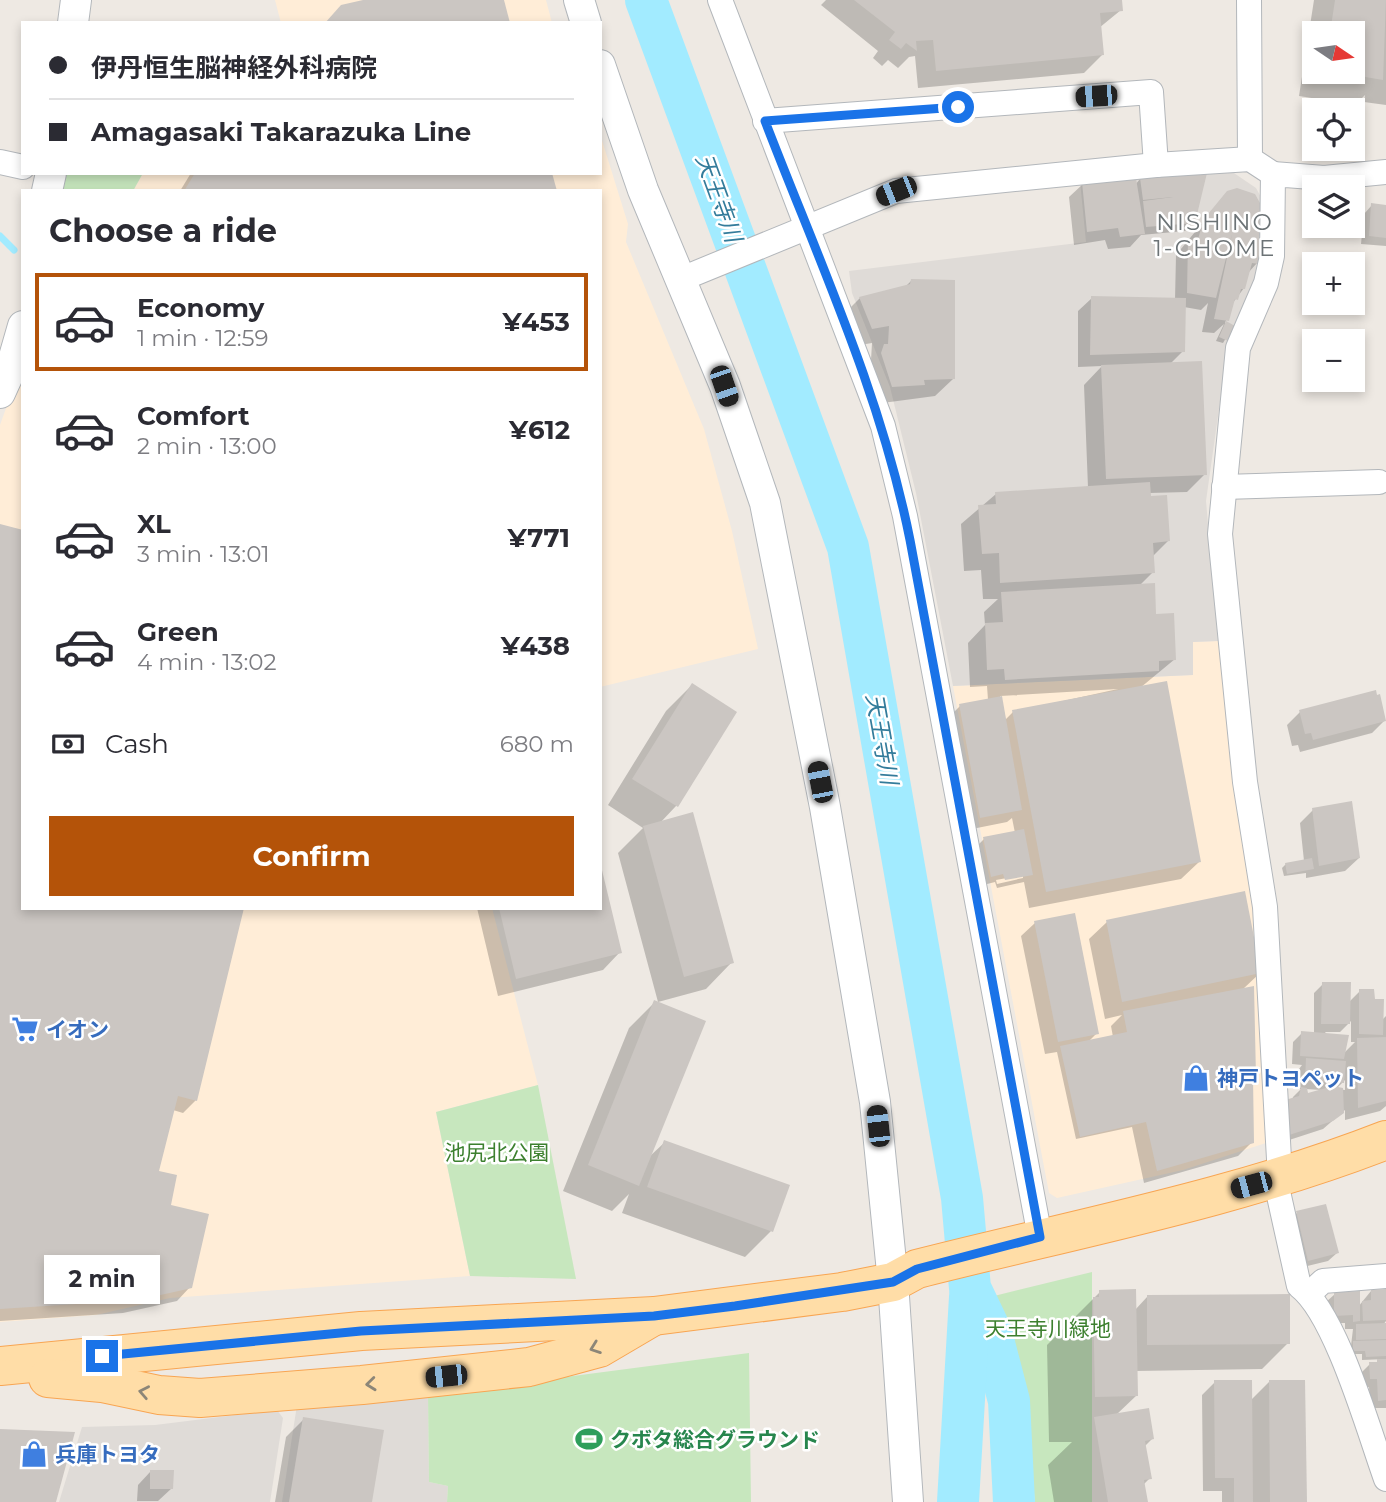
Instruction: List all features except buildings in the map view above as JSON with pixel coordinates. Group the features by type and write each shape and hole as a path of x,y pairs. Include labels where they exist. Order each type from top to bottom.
{"main road":[{"path":"0,1366 361,1331 654,1316 842,1292 1033,1239 1278,1178 1386,1140"},
{"path":"0,1372 102,1383 159,1395 200,1398 362,1385 529,1367 599,1348 654,1316"}],"street":[{"path":"73,21 76,0"},
{"path":"579,0 585,21"},
{"path":"720,0 804,229 883,426 905,516 1033,1239"},
{"path":"1249,0 1250,159"},
{"path":"602,71 643,190 687,277 765,503 825,807 905,1275 908,1502"},
{"path":"765,121 1151,92 1156,165"},
{"path":"687,277 896,191 1156,165 1250,159 1273,174 1324,178 1386,172"},
{"path":"0,162 21,169"},
{"path":"1273,174 1272,256 1266,283 1238,348 1220,534 1245,782 1265,907 1278,1178 1299,1286 1309,1294 1326,1317 1386,1479"},
{"path":"0,393 10,371 21,333"},
{"path":"1224,486 1364,485"},
{"path":"1309,1294 1323,1281 1386,1276"}],"shaded area":[{"path":"275,0 546,0 551,21 280,21"},
{"path":"602,140 628,224 626,242 704,429 732,531 758,649 602,687 602,189 134,189 142,175 602,175"},
{"path":"1228,169 1256,188 1263,201 1262,269 1227,352 1206,501 1218,641 1193,642 1193,675 953,686 916,493 890,387 852,293 849,271 1086,242 1080,181"},
{"path":"21,367 21,910 493,910 538,1085 436,1112 470,1276 170,1298 96,1315 0,1322 0,425"},
{"path":"1218,641 1259,911 1269,1142 1183,1170 1057,1198 1049,1193 953,686 1193,675 1193,642"},
{"path":"428,1395 429,1482 448,1486 447,1502 282,1502 297,1405"},
{"path":"277,1410 283,1418 270,1502 59,1502 82,1427 155,1425"}],"green space":[{"path":"63,175 142,175 134,189 61,189"},
{"name":"池尻北公園","path":"538,1085 576,1279 470,1276 436,1112"},
{"name":"天王寺川緑地","path":"1092,1272 1092,1502 1035,1502 1026,1419 994,1296"},
{"name":"クボタ総合グラウンド","path":"749,1353 751,1502 447,1502 448,1486 429,1482 428,1395"}],"waterway":[{"name":"天王寺川","path":"646,0 848,547 962,1198 970,1288 991,1332 1009,1401 1014,1502"},
{"path":"0,236 14,250"},
{"path":"958,1502 970,1297"}],"place":[{"name":"イオン","path":"25,1029"},
{"name":"神戸トヨペット","path":"1196,1078"},
{"name":"クボタ総合グラウンド","path":"589,1439"},
{"name":"兵庫トヨタ","path":"34,1454"}],"district":[{"name":"NISHINO 1-CHOME","path":"1215,235"}],"route":[{"path":"102,1356 361,1331 654,1316 735,1306 842,1292 893,1282 917,1269 1040,1237 910,540 883,426 765,121 958,107"}]}
